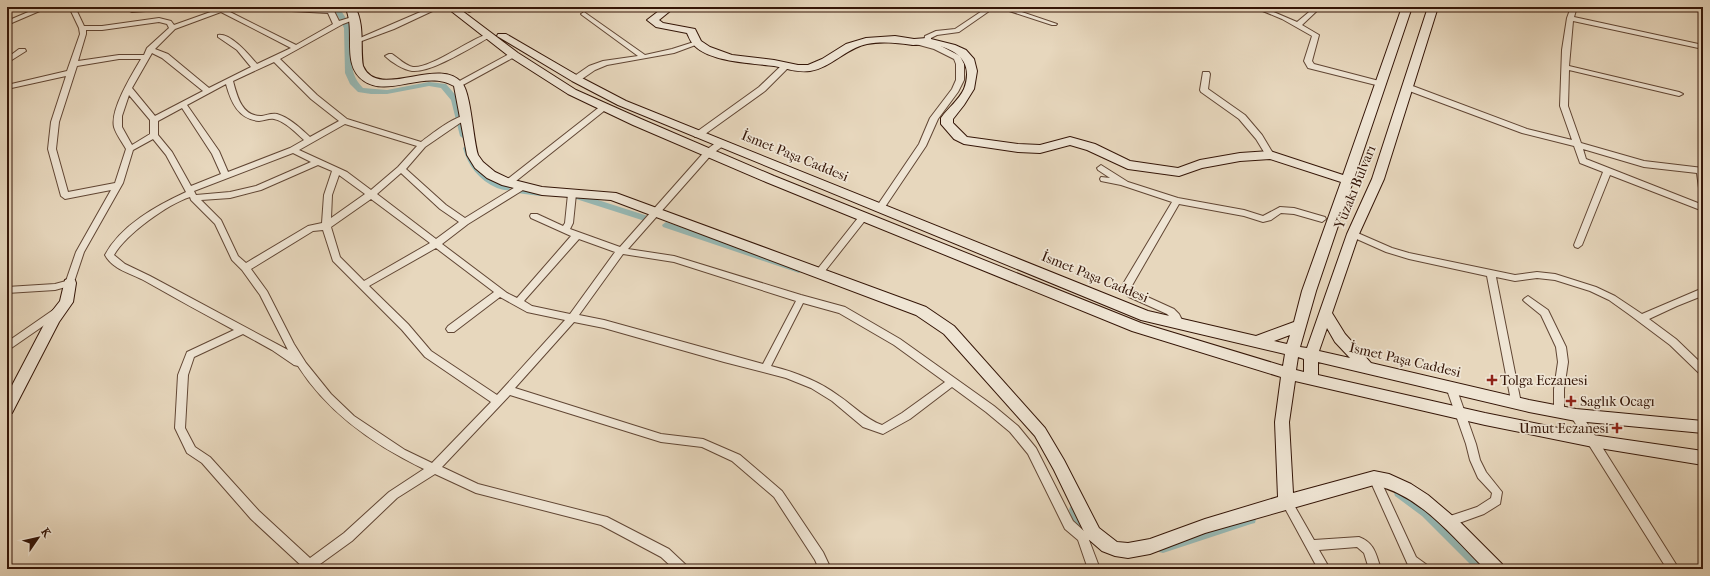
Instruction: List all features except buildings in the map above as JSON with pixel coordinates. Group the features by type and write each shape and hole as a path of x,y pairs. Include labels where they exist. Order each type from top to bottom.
{"main road":[{"path":"451,7 488,36 512,49"},
{"path":"670,7 652,20 660,24 691,30 697,43 730,58 798,68 808,68 826,61 850,46 866,41 895,39 914,42 926,41 951,47 962,52 970,61 972,72 969,89 960,104 947,118 947,124 964,140 1018,148 1040,149 1070,141 1091,146 1128,165 1179,172 1200,164 1240,157 1270,155 1347,180"},
{"name":"Yüzakı Bulvarı","path":"1286,501 1282,422 1292,351 1309,291 1407,7"},
{"name":"Yüzakı Bulvarı","path":"1311,379 1311,355 1352,234 1378,179 1433,7"},
{"path":"467,9 512,49 572,92 637,122 770,179 1137,327 1289,374 1593,441 1703,458"},
{"path":"349,16 357,41 359,71 365,78 387,84 432,76 450,80 458,84 462,94 462,120 469,144 479,165 490,174 514,186 572,194 612,196 921,311 949,330 1040,432 1059,465 1088,535 1117,550 1143,549 1202,527 1286,501 1374,478 1383,478 1412,493 1448,522 1496,569"},
{"name":"İsmet Paşa Caddesi","path":"512,49 576,79 622,103 1146,316 1559,412 1576,415 1703,427"},
{"path":"7,408 54,319 66,302 70,283"},
{"path":"1326,314 1340,338 1366,367"},
{"path":"1256,342 1300,325"}],"street":[{"path":"7,23 46,7"},
{"path":"72,7 82,28 82,34 55,122 52,149 65,196 117,186"},
{"path":"131,7 132,10 173,7"},
{"path":"130,148 118,127 118,116 128,88 150,50 173,28 220,9 243,7"},
{"path":"256,7 330,11 349,16"},
{"path":"357,41 392,28 438,7"},
{"path":"467,9 479,7"},
{"path":"926,41 927,37 936,33 957,31 992,7"},
{"path":"1000,7 1054,24"},
{"path":"1013,11 1023,7"},
{"path":"1256,7 1298,25 1316,35 1308,61 1311,66 1328,72 1380,84"},
{"path":"1298,25 1306,16 1318,7"},
{"path":"1574,7 1570,18 1565,67 1564,106 1583,161 1703,208"},
{"path":"220,9 297,48"},
{"path":"137,23 148,10"},
{"path":"584,14 644,57"},
{"path":"154,120 229,80 297,48 349,16"},
{"path":"1570,18 1703,47"},
{"path":"82,28 102,28 159,20 169,22 173,28"},
{"path":"220,36 240,48 255,68"},
{"path":"389,56 412,69 419,69 431,65 488,36"},
{"path":"880,208 923,144 934,118 960,80 960,64 957,58 942,50 914,42"},
{"path":"576,79 592,68 606,63 674,51 697,43"},
{"path":"458,84 512,49"},
{"path":"150,50 166,56 208,91"},
{"path":"7,61 22,51"},
{"path":"73,64 125,57 146,57"},
{"path":"125,57 140,67"},
{"path":"275,59 314,96 344,121 422,145"},
{"path":"698,135 762,89 786,66"},
{"path":"1565,67 1679,94"},
{"path":"7,87 70,73"},
{"path":"1206,74 1204,90 1242,117 1270,155"},
{"path":"229,80 235,102 247,116 258,118 274,116 310,141"},
{"path":"1407,87 1525,131 1644,164 1702,171 1703,188"},
{"path":"128,88 154,120 154,136 169,154 192,194 218,222 235,258 245,268 264,293 290,346 303,366 328,397 350,419 401,454 476,488 603,521 665,553 682,569"},
{"path":"183,105 216,153 226,176"},
{"path":"364,285 437,243 514,186 605,107"},
{"path":"245,268 311,228 326,226 372,194 401,170 422,145 462,120"},
{"path":"303,366 262,338 243,330 144,276 123,268 114,262 109,255 112,248 140,224 170,202 192,194 226,176 293,150 344,121"},
{"path":"7,290 55,288 70,283 80,252 117,186 130,148 154,136"},
{"path":"243,330 190,355 183,375 180,428 191,450 206,460 255,515 310,567 348,537 393,495 433,468 498,401 572,318 621,251 709,152 720,144"},
{"path":"293,150 344,174 501,292 530,309 664,340 765,369 788,374 814,385 835,398 867,424 883,430 906,416 952,382"},
{"path":"192,194 230,195 258,188 318,162"},
{"path":"1101,168 1125,184"},
{"path":"336,170 328,195 326,226 336,259 405,327 428,354 498,401"},
{"path":"401,170 443,207 465,222"},
{"path":"1578,245 1607,171"},
{"path":"1104,179 1178,201 1244,213 1263,219 1268,218 1280,210 1294,211 1322,219"},
{"path":"565,230 569,223 572,194"},
{"path":"1178,201 1125,290 1139,300 1171,311 1177,316 1179,324"},
{"path":"534,216 565,230 621,251 655,254 674,259 801,299 842,310 896,342 990,409 1014,429 1032,451 1069,525 1088,535 1094,569"},
{"path":"819,272 864,216"},
{"path":"518,302 577,234"},
{"path":"1352,234 1389,250 1491,274 1515,278 1537,275 1555,277 1593,289 1612,298 1641,318 1672,342 1703,371"},
{"path":"1491,274 1516,403"},
{"path":"1641,318 1703,291"},
{"path":"451,329 501,292"},
{"path":"765,369 801,299"},
{"path":"1528,300 1546,314 1561,347 1563,362 1559,389 1559,412"},
{"path":"7,347 62,307"},
{"path":"1448,522 1480,511 1496,501 1496,492 1482,475 1475,460 1451,387"},
{"path":"508,390 661,438 703,443 736,458 778,494 819,556 825,569"},
{"path":"1576,415 1673,569"},
{"path":"1374,478 1412,561 1423,569"},
{"path":"1286,501 1324,569"},
{"path":"1311,545 1359,542 1369,550 1375,569"}],"waterway":[{"path":"336,7 347,28 349,73 353,82 361,90 371,92 387,92 429,84 443,86 455,99 464,136"},
{"path":"467,148 472,162 480,173 492,182 506,188"},
{"path":"520,191 540,193"},
{"path":"576,196 648,219"},
{"path":"666,225 799,270"},
{"path":"1399,493 1426,512 1483,569"},
{"path":"1074,510 1080,525"},
{"path":"1163,548 1251,519"}],"place":[{"name":"Tolga Eczanesi","path":"1492,380"},
{"name":"Saglık Ocagı","path":"1571,401"},
{"name":"Umut Eczanesi","path":"1617,428"}]}
